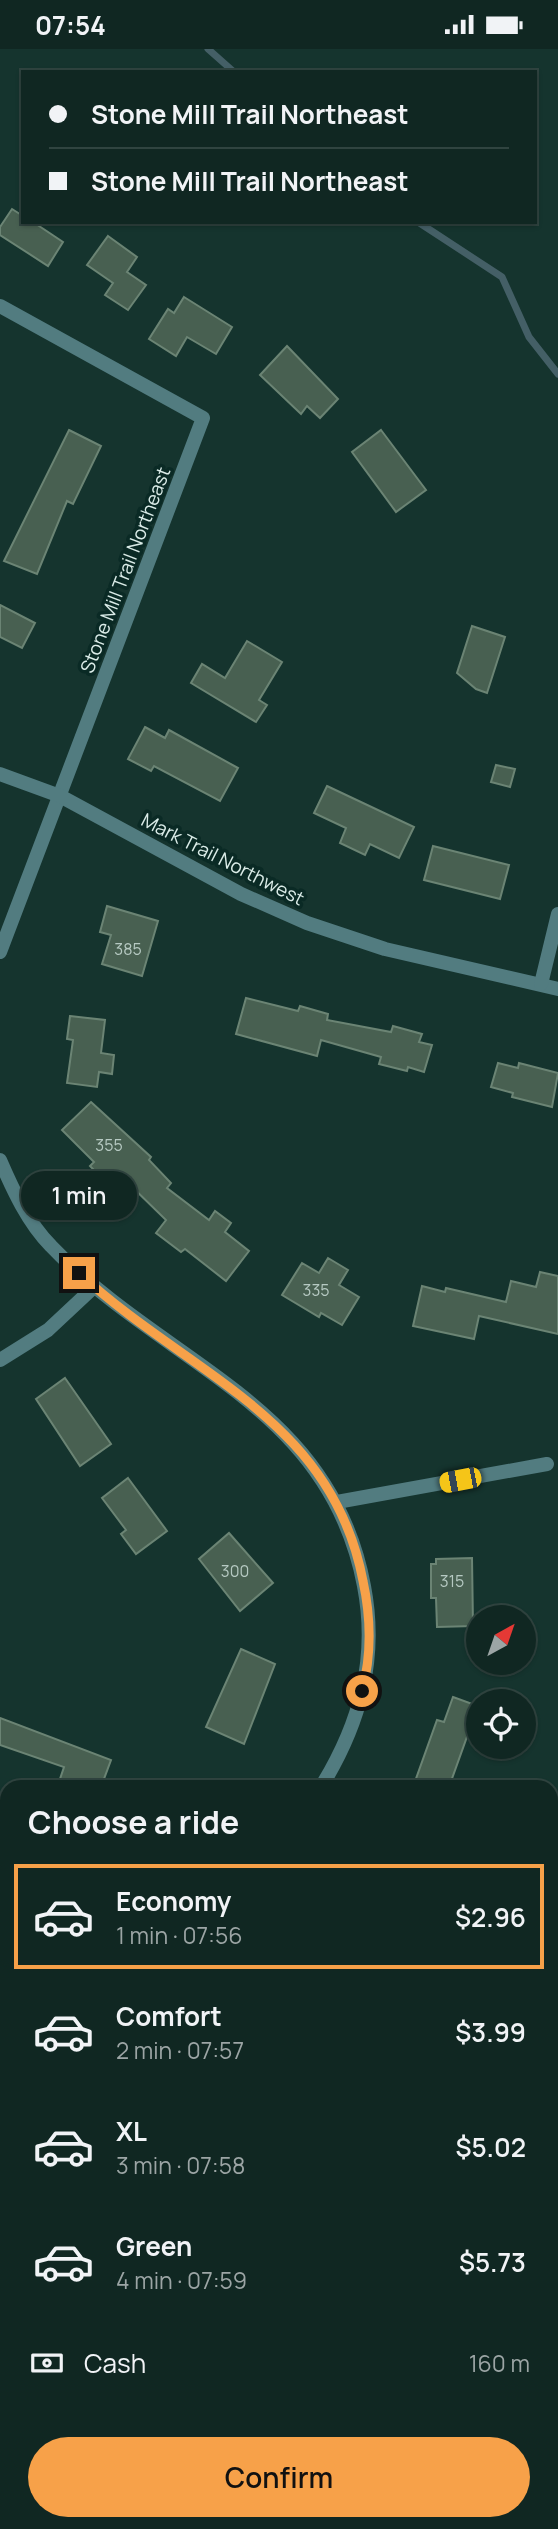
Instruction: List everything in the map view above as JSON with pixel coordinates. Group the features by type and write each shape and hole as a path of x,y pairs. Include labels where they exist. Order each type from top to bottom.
{"street":[{"name":"Stone Mill Trail Northeast","path":"0,306 203,418 0,952"},
{"name":"Mark Trail Northwest","path":"0,774 60,796 241,894 307,923 385,949 558,989"},
{"path":"541,984 558,914"},
{"path":"0,1160 15,1195 49,1245 94,1287 272,1419 309,1458 337,1502 358,1554 370,1614 369,1665 355,1717 334,1766 325,1780"},
{"path":"0,1360 48,1330 94,1287"},
{"path":"337,1502 547,1464"}],"building":[{"path":"12,209 21,215 21,224 36,224 63,242 48,266 0,235 0,227"},
{"path":"108,236 137,257 127,272 146,285 128,310 105,295 113,283 87,265"},
{"path":"184,297 232,327 216,354 187,337 176,356 149,339 168,309 174,313"},
{"path":"287,346 338,399 320,418 307,406 301,414 260,375"},
{"path":"69,430 101,446 73,504 67,501 37,574 4,561"},
{"path":"381,430 426,490 396,512 352,452"},
{"path":"0,605 35,623 22,648 0,637"},
{"path":"472,626 505,637 487,693 476,689 457,673"},
{"path":"247,641 282,662 259,700 267,705 256,722 191,683 202,664 225,678"},
{"path":"145,727 165,738 169,730 238,768 220,801 154,766 151,771 128,759"},
{"path":"496,765 515,769 510,787 491,782"},
{"path":"327,786 414,827 399,858 370,844 365,855 340,843 346,828 314,813"},
{"path":"433,846 509,865 500,899 424,880"},
{"path":"107,906 158,921 142,976 102,964 111,935 100,932"},
{"path":"246,998 298,1011 300,1006 328,1014 327,1020 391,1032 393,1026 422,1034 419,1042 432,1045 424,1072 408,1067 407,1071 379,1064 381,1057 321,1040 317,1056 236,1034"},
{"path":"70,1016 105,1020 101,1053 114,1055 112,1074 99,1072 97,1087 67,1083 73,1040 67,1039"},
{"path":"498,1063 518,1068 519,1063 558,1073 552,1107 512,1097 513,1093 491,1087"},
{"path":"91,1102 151,1157 149,1160 171,1183 167,1188 209,1220 215,1211 231,1223 225,1232 249,1251 226,1281 185,1249 181,1252 156,1233 166,1220 126,1181 115,1192 90,1166 94,1162 62,1130"},
{"path":"328,1258 348,1270 339,1285 359,1297 342,1325 321,1313 319,1317 282,1295 302,1263 319,1273"},
{"path":"540,1272 558,1276 558,1334 479,1316 474,1339 413,1326 422,1286 445,1292 446,1288 506,1302 511,1281 536,1287"},
{"path":"65,1378 111,1444 80,1466 36,1399"},
{"path":"128,1478 167,1531 136,1554 121,1534 126,1530 102,1498"},
{"path":"229,1533 273,1583 240,1611 199,1559"},
{"path":"472,1558 473,1605 466,1605 466,1626 437,1627 436,1598 431,1598 431,1564 436,1564 436,1559"},
{"path":"241,1649 275,1664 244,1744 206,1727"},
{"path":"453,1697 466,1702 466,1740 452,1780 416,1780 437,1720 444,1722"},
{"path":"0,1718 111,1760 104,1780 63,1780 60,1779 64,1767 0,1745"}],"waterway":[{"path":"208,49 232,70"},
{"path":"421,224 502,277 529,337 558,374"}],"route":[{"path":"79,1273 94,1287 272,1419 309,1458 337,1502 358,1554 370,1614 369,1665 362,1691"}]}
